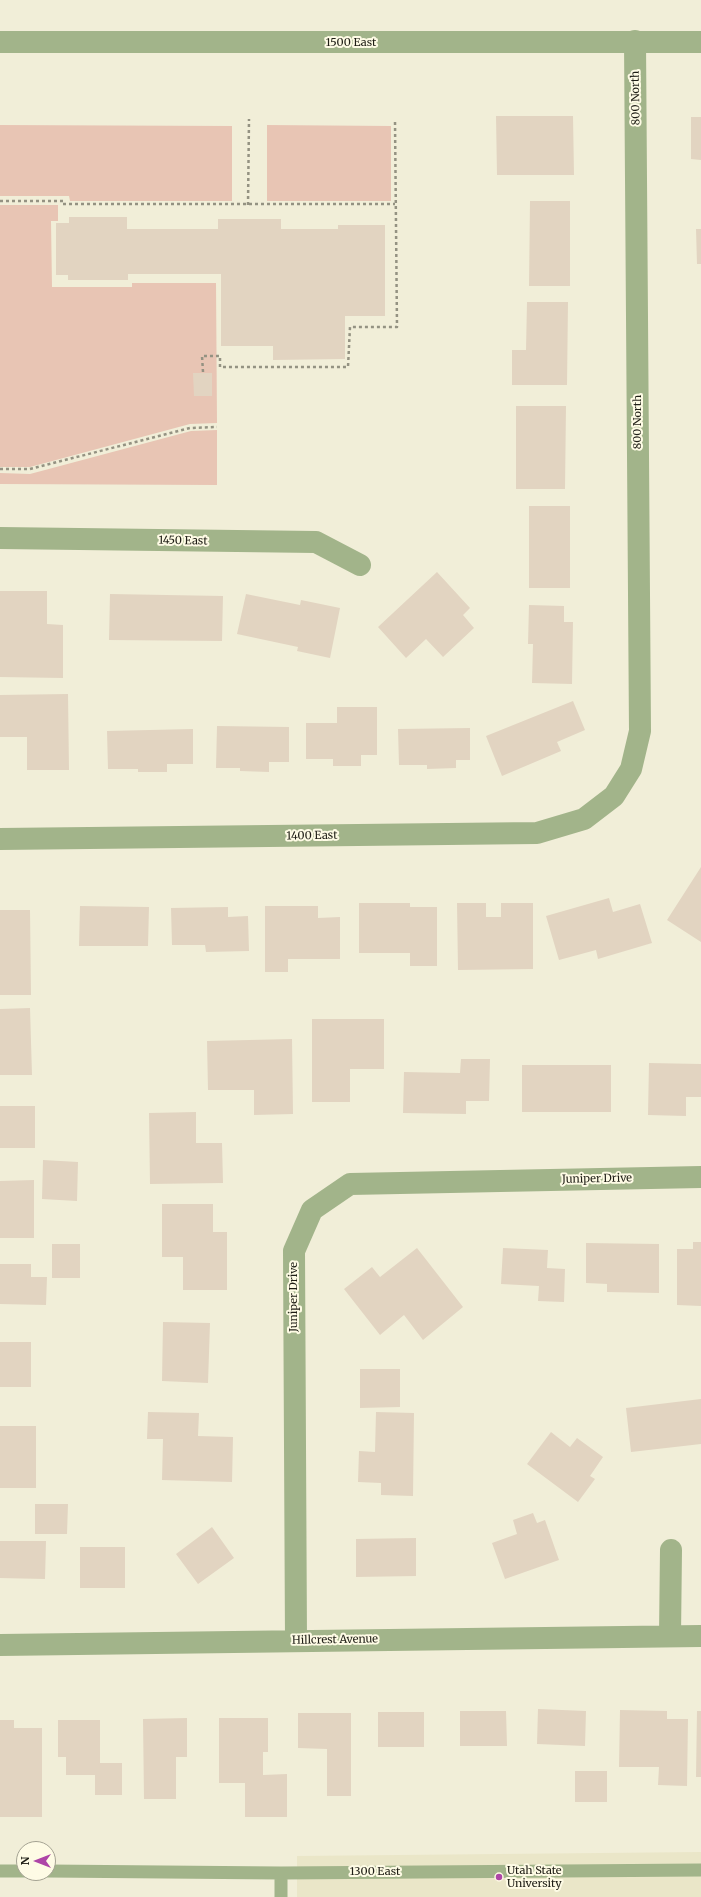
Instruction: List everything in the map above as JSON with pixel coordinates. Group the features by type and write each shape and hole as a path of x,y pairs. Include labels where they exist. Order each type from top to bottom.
{"street":[{"name":"800 North","path":"614,796 631,769 640,731 635,41"},
{"name":"1500 East","path":"0,42 701,42"},
{"name":"1450 East","path":"0,538 316,542 360,565"},
{"name":"1400 East","path":"0,839 537,833 584,819 614,796"},
{"name":"Juniper Drive","path":"296,1641 294,1251 312,1210 350,1184 701,1177"},
{"path":"670,1636 671,1550"},
{"name":"Hillcrest Avenue","path":"0,1645 701,1636"}],"lane":[{"name":"1300 East","path":"56,1871 281,1873 701,1870"},
{"path":"0,1871 16,1871"},
{"path":"281,1873 281,1897"}],"path":[{"path":"248,205 249,119"},
{"path":"203,372 202,356 220,356 220,367 348,367 350,327 397,327 395,121"},
{"path":"0,201 63,201 63,204 395,204"},
{"path":"0,469 30,469 190,428 217,427"}],"shaded area":[{"path":"0,125 232,126 232,201 70,201 69,196 0,196"},
{"path":"267,125 391,126 391,201 267,201"},
{"path":"0,205 58,205 58,221 51,221 52,287 132,287 132,283 216,283 217,423 190,424 30,467 0,467"},
{"path":"217,430 217,485 0,484 0,473 30,474 191,431"},
{"name":"Utah State University","path":"701,1852 701,1897 297,1897 297,1856"}],"building":[{"path":"496,116 573,116 574,175 497,175"},
{"path":"691,117 701,117 701,160 691,159"},
{"path":"530,201 570,201 570,286 529,286"},
{"path":"69,217 127,217 127,229 218,229 218,219 281,219 281,229 338,229 338,225 385,225 385,316 345,316 345,359 273,360 273,346 221,346 221,274 128,274 128,280 68,280 68,275 56,275 56,223 69,223"},
{"path":"696,229 701,229 701,264 697,264"},
{"path":"527,302 568,302 567,385 512,385 512,350 526,350"},
{"path":"193,373 212,373 212,396 194,396"},
{"path":"516,406 566,406 565,489 516,489"},
{"path":"529,506 570,506 570,588 529,588"},
{"path":"437,572 470,608 463,615 474,628 443,657 426,639 406,658 378,627"},
{"path":"0,591 47,591 47,624 63,625 63,678 0,677"},
{"path":"110,594 223,596 222,641 109,640"},
{"path":"246,594 300,605 301,600 340,608 330,658 297,651 298,647 237,634"},
{"path":"529,605 564,606 564,622 573,622 572,684 532,683 533,644 528,644"},
{"path":"68,694 69,770 27,770 27,737 0,737 0,695"},
{"path":"573,701 585,730 557,742 561,751 502,776 486,736"},
{"path":"337,707 377,707 377,755 361,755 361,766 333,766 333,759 306,759 306,723 337,723"},
{"path":"217,726 289,727 289,762 269,762 269,772 240,771 240,768 216,768"},
{"path":"470,728 470,760 456,760 456,768 427,769 427,765 399,765 398,729"},
{"path":"193,729 193,764 167,764 167,772 138,772 138,769 108,769 107,731"},
{"path":"701,867 701,942 667,920"},
{"path":"609,898 613,912 640,904 652,943 598,959 596,950 559,960 546,916"},
{"path":"359,903 410,903 410,907 437,907 437,966 410,966 410,953 359,953"},
{"path":"457,903 486,903 486,917 501,917 501,903 533,903 533,969 458,970"},
{"path":"80,906 149,907 148,946 79,946"},
{"path":"265,906 318,906 318,918 340,917 340,959 288,959 288,972 265,972"},
{"path":"228,907 228,917 248,916 249,951 206,952 205,945 172,945 171,908"},
{"path":"0,910 30,910 31,995 0,995"},
{"path":"30,1008 32,1075 0,1075 0,1009"},
{"path":"312,1019 384,1019 384,1069 350,1069 350,1102 312,1102"},
{"path":"292,1039 293,1114 254,1115 254,1090 208,1090 207,1041"},
{"path":"461,1059 490,1059 489,1101 466,1101 466,1114 403,1113 404,1072 460,1073"},
{"path":"649,1063 701,1064 701,1097 686,1097 686,1116 648,1115"},
{"path":"522,1065 611,1065 611,1112 522,1112"},
{"path":"0,1106 35,1106 35,1148 0,1148"},
{"path":"196,1112 196,1143 222,1143 223,1183 150,1184 149,1113"},
{"path":"43,1160 78,1162 77,1201 42,1199"},
{"path":"34,1180 34,1238 0,1238 0,1181"},
{"path":"162,1204 213,1204 213,1232 227,1232 227,1290 183,1290 183,1257 162,1257"},
{"path":"693,1242 701,1242 701,1306 677,1305 677,1249 693,1249"},
{"path":"586,1243 659,1244 659,1293 607,1292 607,1284 586,1283"},
{"path":"52,1244 80,1244 80,1278 52,1278"},
{"path":"417,1248 463,1307 423,1340 404,1315 380,1335 344,1289 372,1267 380,1277"},
{"path":"503,1248 548,1250 547,1268 565,1269 564,1302 538,1301 539,1286 501,1284"},
{"path":"0,1264 31,1264 31,1277 47,1277 46,1305 0,1304"},
{"path":"163,1322 210,1323 208,1383 162,1381"},
{"path":"0,1342 31,1342 31,1387 0,1387"},
{"path":"360,1369 400,1369 400,1407 360,1408"},
{"path":"701,1399 701,1444 631,1452 626,1408"},
{"path":"148,1412 199,1413 198,1436 233,1437 232,1482 162,1480 163,1439 147,1439"},
{"path":"376,1412 414,1413 413,1496 381,1495 381,1483 358,1482 359,1451 375,1452"},
{"path":"0,1426 36,1426 36,1488 0,1488"},
{"path":"551,1432 570,1447 577,1438 603,1457 590,1476 595,1479 578,1502 527,1464"},
{"path":"35,1504 68,1504 67,1534 35,1534"},
{"path":"533,1513 537,1523 545,1520 559,1560 505,1579 492,1543 517,1534 513,1520"},
{"path":"212,1527 234,1558 198,1584 176,1554"},
{"path":"416,1538 416,1576 356,1577 356,1539"},
{"path":"0,1541 46,1541 45,1579 0,1578"},
{"path":"80,1547 125,1547 125,1588 80,1588"},
{"path":"538,1709 586,1711 585,1746 537,1744"},
{"path":"620,1710 667,1711 667,1719 688,1719 687,1786 658,1785 659,1767 619,1767"},
{"path":"460,1711 506,1711 507,1746 460,1746"},
{"path":"697,1711 701,1711 701,1777 696,1777"},
{"path":"378,1712 424,1712 424,1747 378,1747"},
{"path":"298,1713 351,1713 351,1796 327,1796 327,1749 298,1748"},
{"path":"187,1718 187,1757 176,1757 176,1799 144,1799 143,1719"},
{"path":"219,1718 268,1718 268,1752 263,1752 263,1775 287,1774 287,1817 245,1817 245,1783 219,1783"},
{"path":"0,1720 14,1720 14,1728 42,1728 42,1817 0,1817"},
{"path":"58,1720 100,1720 100,1763 122,1763 122,1795 95,1795 95,1775 66,1775 66,1757 58,1757"},
{"path":"575,1771 607,1771 607,1802 575,1802"}],"place":[{"name":"Utah State University","path":"499,1877"}]}
